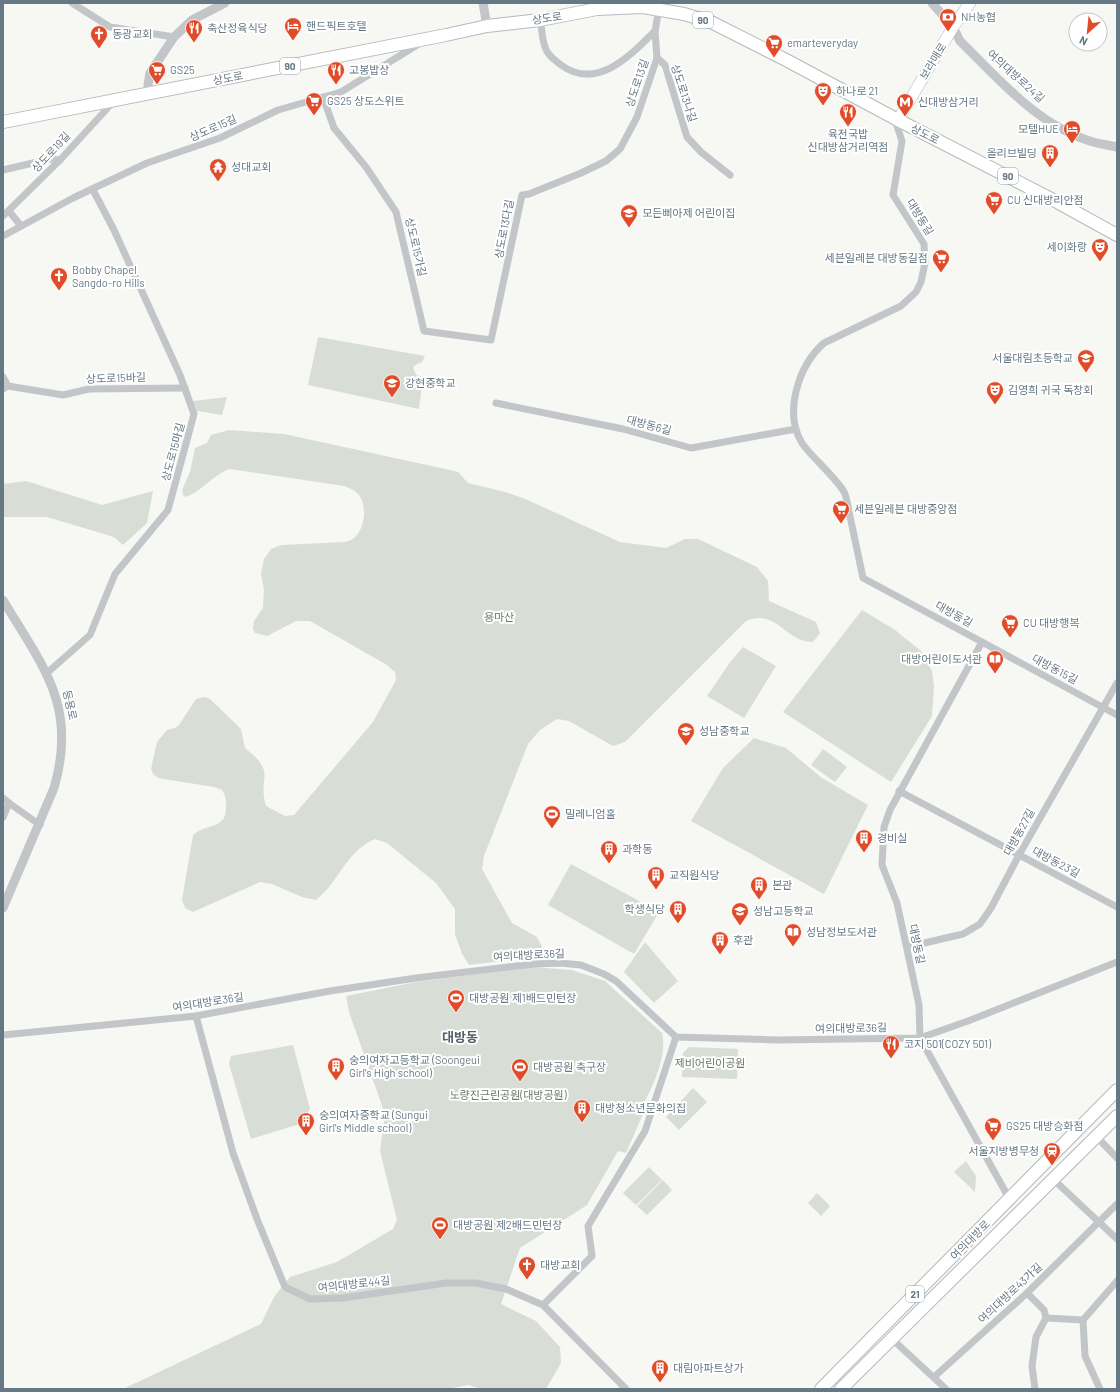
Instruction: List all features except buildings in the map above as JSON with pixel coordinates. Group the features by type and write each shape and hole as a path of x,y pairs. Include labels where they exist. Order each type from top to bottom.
{"main road":[{"name":"보라매로","path":"898,120 953,27 970,3"},
{"name":"상도로","path":"3,122 487,26 540,20 597,9 631,7 658,9 684,14 710,22 1059,202 1117,235"},
{"name":"여의대방로","path":"821,1389 1010,1200 1117,1090"},
{"name":"여의대방로","path":"841,1389 1117,1116"},
{"path":"1041,1168 1053,1178"},
{"path":"1010,1200 1021,1210"}],"street":[{"path":"72,3 110,27 174,37"},
{"path":"149,94 148,85 150,73 174,37 192,20 225,3"},
{"path":"483,3 487,26"},
{"name":"여의대방로24길","path":"932,3 953,27 960,41 1026,105 1053,124 1082,137 1117,147"},
{"name":"상도로13길","path":"627,138 637,117 657,58 655,31 658,9"},
{"path":"540,20 545,48 550,56 568,70 577,74 600,74 634,52 655,31"},
{"name":"상도로15길","path":"3,236 73,198 93,190 147,163 220,138 278,110 341,92 430,38"},
{"name":"상도로13나길","path":"657,58 665,65 687,137 701,152 730,175"},
{"name":"상도로15가길","path":"323,97 334,128 366,167 396,212 424,331 491,340"},
{"name":"상도로19길","path":"3,216 60,160 114,101"},
{"name":"대방동길","path":"898,120 902,141 893,195 924,244 925,263 923,278 916,292 900,306 824,343 815,351 802,374 794,401 796,429 802,443 845,493 863,578 982,642 899,791 884,827 882,865 897,903 919,1005 920,1038 1010,1200"},
{"name":"상도로13다길","path":"491,340 522,195 529,194 572,177 606,160 620,149 627,138"},
{"path":"3,170 50,159 60,160"},
{"name":"상도로15마길","path":"47,673 90,635 114,574 168,510 194,414 185,388 117,237 93,190"},
{"path":"9,211 20,226"},
{"path":"3,377 6,388"},
{"name":"상도로15바길","path":"6,388 63,395 89,388 185,388"},
{"name":"대방동6길","path":"496,403 623,429 691,448 796,429"},
{"name":"등용로","path":"3,600 47,673 59,706 63,741 59,772 40,825 3,908"},
{"name":"대방동15길","path":"982,642 1117,715"},
{"name":"대방동27길","path":"906,947 963,934 980,924 991,908 1102,706 1117,683"},
{"name":"대방동23길","path":"899,791 1117,907"},
{"path":"3,798 40,825"},
{"path":"3,817 10,803"},
{"name":"여의대방로36길","path":"3,1035 196,1016 330,991 416,978 534,964 560,963 581,965 604,974 616,981 676,1037 777,1040 920,1038 968,1021 1117,962"},
{"name":"여의대방로44길","path":"196,1016 233,1153 257,1219 285,1287 310,1300 343,1298 446,1283 476,1283 506,1289 543,1305 626,1389"},
{"path":"543,1305 592,1256 588,1226 645,1131 676,1037"},
{"path":"1096,1136 1117,1158"},
{"path":"1053,1178 1117,1240"},
{"name":"여의대방로43가길","path":"934,1377 1027,1293 1117,1204"},
{"path":"1100,1389 1085,1356 1083,1320 1117,1281"},
{"path":"1027,1293 1044,1310 1046,1318 1036,1337 1032,1366 1035,1389"},
{"path":"1046,1318 1083,1320"},
{"path":"891,1338 946,1389"}],"green space":[{"path":"318,337 425,356 422,362 413,367 416,375 423,377 419,409 308,385"},
{"path":"227,397 222,415 197,411 193,401"},
{"name":"용마산","path":"229,430 284,434 458,472 468,483 523,498 620,542 666,548 685,539 698,539 757,567 768,581 769,601 816,622 820,633 813,642 803,641 766,619 757,618 746,621 625,742 613,746 569,721 557,719 540,730 528,744 484,856 482,869 512,923 537,937 542,947 537,955 525,958 469,965 462,954 455,934 455,909 436,883 387,843 375,839 356,851 331,884 316,900 302,897 272,884 260,882 193,912 185,908 182,900 193,835 198,831 223,820 226,808 226,798 222,790 214,787 158,778 153,774 151,769 157,742 167,730 175,728 179,725 196,699 204,697 210,699 241,729 245,748 261,764 264,770 264,796 266,806 285,816 294,815 373,722 396,680 395,672 387,665 310,621 296,621 267,636 255,633 253,629 254,621 263,608 264,590 261,574 264,559 271,549 281,545 345,542 351,540 358,534 361,528 364,508 360,496 352,489 344,486 230,469 218,475 198,491 186,497 183,495 182,490 190,472 195,448 207,443 211,435"},
{"path":"26,481 102,505 153,491 147,523 123,545 114,537 47,517 3,517 3,484"},
{"path":"862,610 895,630 921,651 932,671 934,686 932,716 891,782 783,712"},
{"path":"743,647 776,666 744,718 707,696 731,661"},
{"path":"754,738 786,748 822,778 868,805 824,894 691,821 723,768"},
{"path":"823,749 847,767 835,782 811,765"},
{"path":"571,864 641,902 658,914 634,954 548,905"},
{"path":"645,942 678,981 654,1003 624,972"},
{"name":"노량진근린공원(대방공원)","path":"532,967 572,970 605,981 662,1033 663,1042 661,1063 653,1084 639,1112 643,1114 626,1153 618,1151 587,1205 520,1248 501,1304 536,1321 560,1347 561,1363 546,1389 481,1389 468,1385 448,1389 123,1389 261,1324 274,1297 290,1277 337,1262 393,1229 397,1220 380,1151 385,1114 349,1012 346,996 416,982"},
{"path":"293,1045 310,1109 303,1123 251,1139 229,1064 231,1056"},
{"name":"제비어린이공원","path":"689,1047 738,1049 737,1079 682,1077 683,1053"},
{"path":"693,1088 707,1102 679,1130 666,1117"},
{"path":"966,1161 976,1176 975,1192 954,1172"},
{"path":"649,1167 662,1180 636,1205 623,1193"},
{"path":"663,1180 672,1190 647,1215 637,1206"},
{"path":"817,1193 830,1206 821,1216 808,1203"}],"place":[{"name":"NH농협","path":"948,32"},
{"name":"핸드픽트호텔","path":"293,41"},
{"name":"축산정육식당","path":"194,43"},
{"name":"동광교회","path":"99,49"},
{"name":"emarteveryday","path":"774,58"},
{"name":"GS25","path":"157,85"},
{"name":"고봉밥상","path":"336,85"},
{"name":"하나로 21","path":"823,106"},
{"name":"GS25 상도스위트","path":"314,116"},
{"name":"신대방삼거리","path":"905,117"},
{"name":"육전국밥 신대방삼거리역점","path":"848,127"},
{"name":"모텔HUE","path":"1072,144"},
{"name":"올리브빌딩","path":"1050,168"},
{"name":"성대교회","path":"218,182"},
{"name":"CU 신대방리안점","path":"994,215"},
{"name":"모든삐아제 어린이집","path":"629,228"},
{"name":"세이화랑","path":"1100,262"},
{"name":"세븐일레븐 대방동길점","path":"941,273"},
{"name":"Bobby Chapel Sangdo-ro Hills","path":"59,291"},
{"name":"서울대림초등학교","path":"1086,373"},
{"name":"강현중학교","path":"392,398"},
{"name":"김영희 귀국 독창회","path":"995,405"},
{"name":"세븐일레븐 대방중앙점","path":"841,524"},
{"name":"CU 대방행복","path":"1010,638"},
{"name":"대방어린이도서관","path":"995,674"},
{"name":"성남중학교","path":"686,746"},
{"name":"밀레니엄홀","path":"552,829"},
{"name":"경비실","path":"864,853"},
{"name":"과학동","path":"609,864"},
{"name":"교직원식당","path":"656,890"},
{"name":"본관","path":"759,900"},
{"name":"학생식당","path":"678,924"},
{"name":"성남고등학교","path":"740,926"},
{"name":"성남정보도서관","path":"793,947"},
{"name":"후관","path":"720,955"},
{"name":"대방공원 제1배드민턴장","path":"456,1013"},
{"name":"코지 501(COZY 501)","path":"891,1059"},
{"name":"숭의여자고등학교 (Soongeui Girl's High school)","path":"336,1081"},
{"name":"대방공원 축구장","path":"520,1082"},
{"name":"대방청소년문화의집","path":"582,1123"},
{"name":"숭의여자중학교 (Sungui Girl's Middle school)","path":"306,1136"},
{"name":"GS25 대방승화점","path":"993,1141"},
{"name":"서울지방병무청","path":"1052,1166"},
{"name":"대방공원 제2배드민턴장","path":"440,1240"},
{"name":"대방교회","path":"527,1280"},
{"name":"대림아파트상가","path":"660,1383"}],"district":[{"name":"대방동","path":"460,1037"}]}
